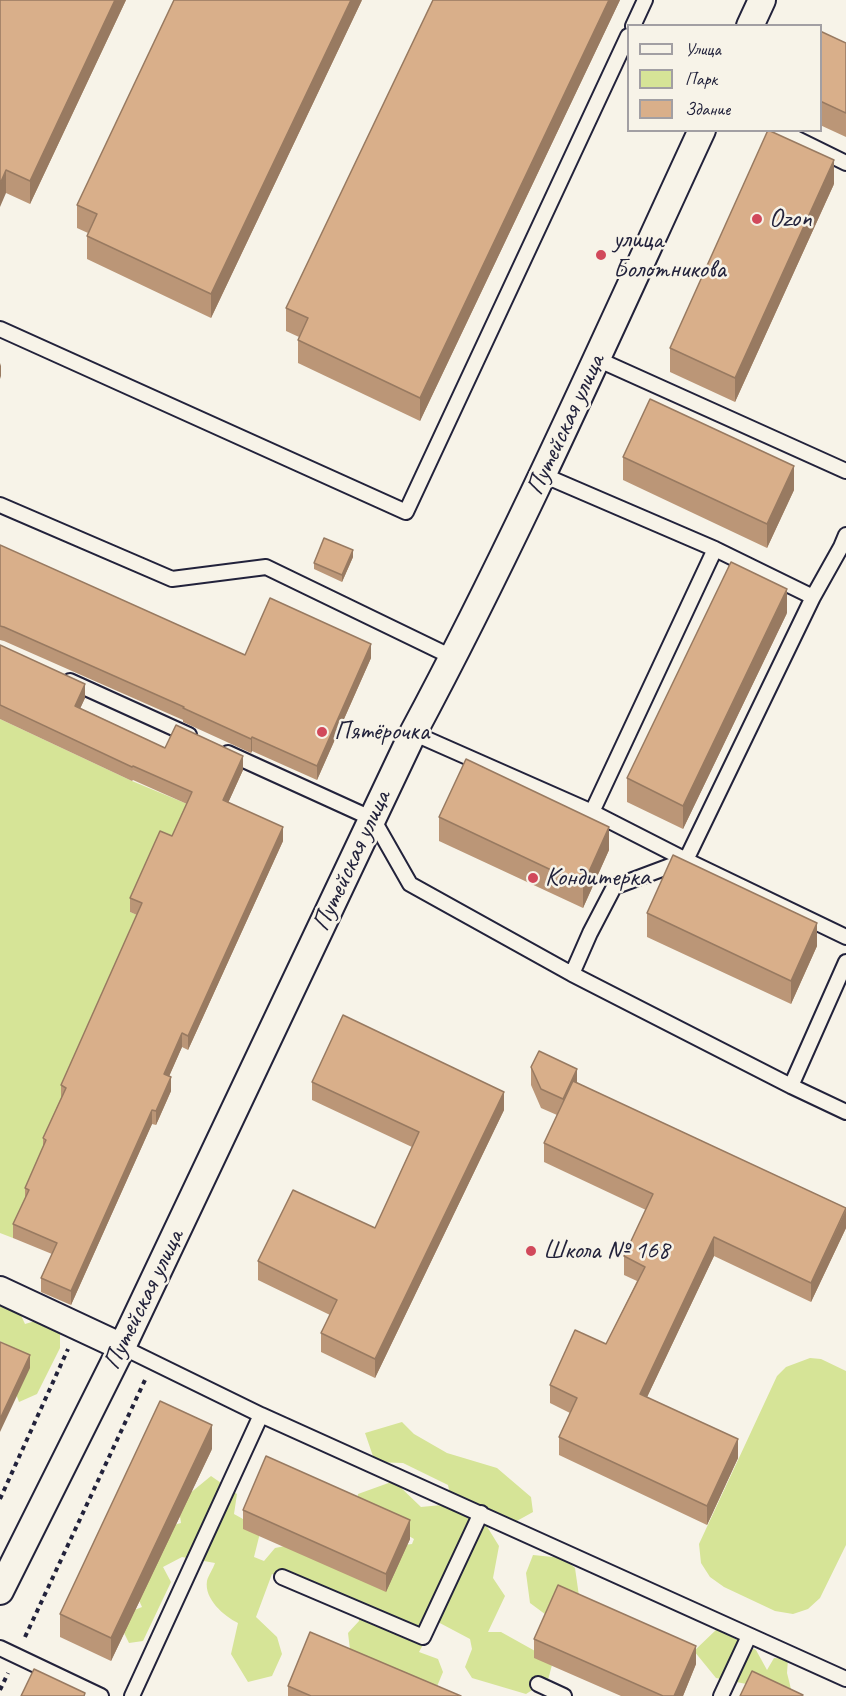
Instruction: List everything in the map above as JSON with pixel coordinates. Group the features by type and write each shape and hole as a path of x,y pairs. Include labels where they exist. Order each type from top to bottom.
{"street":[{"path":"751,24 762,0"},
{"name":"Путейская улица","path":"0,1591 122,1347 413,733 454,658 543,475 701,132"},
{"path":"0,1290 122,1347"}],"lane":[{"path":"634,24 645,0"},
{"path":"0,329 406,512 627,38"},
{"path":"783,132 846,163"},
{"path":"597,359 846,471"},
{"path":"543,475 715,549 813,597"},
{"path":"0,505 172,579 266,567 454,658"},
{"path":"572,974 614,887 686,860 813,597 844,543"},
{"path":"592,812 715,549"},
{"path":"53,673 373,819 410,884 572,974 846,1112"},
{"path":"413,733 592,812 846,937"},
{"path":"791,1086 846,962"},
{"path":"122,1347 261,1415 846,1679"},
{"path":"132,1696 261,1415"},
{"path":"282,1577 423,1637 481,1513"},
{"path":"721,1696 749,1636"},
{"path":"0,1648 101,1696"},
{"path":"538,1684 564,1696"}],"path":[{"path":"0,1499 78,1326"},
{"path":"0,1690 153,1363"},
{"path":"0,1482 6,1485"}],"green space":[{"path":"0,719 132,781 192,806 130,912 142,917 13,1238 0,1233"},
{"path":"0,1301 19,1311 25,1324 45,1318 60,1327 60,1348 37,1394 19,1402 9,1375 23,1353 0,1341"},
{"path":"810,1358 821,1359 846,1371 846,1545 820,1598 808,1609 793,1614 775,1611 724,1587 710,1577 701,1563 699,1544 777,1376 786,1367"},
{"path":"402,1422 414,1434 447,1453 497,1468 531,1497 533,1512 515,1522 478,1512 499,1546 493,1578 505,1596 488,1632 501,1632 553,1661 548,1680 526,1694 472,1678 465,1667 472,1649 470,1639 436,1621 419,1652 438,1659 443,1672 433,1696 352,1666 348,1633 359,1621 359,1606 272,1574 256,1617 277,1637 282,1654 272,1676 248,1682 231,1654 238,1623 216,1606 207,1588 207,1581 215,1563 182,1557 163,1567 171,1582 143,1641 129,1643 118,1621 122,1615 142,1607 129,1579 151,1531 181,1523 178,1503 211,1476 237,1494 234,1514 261,1529 254,1557 264,1561 275,1548 290,1545 356,1551 412,1544 414,1539 356,1505 358,1494 394,1481 421,1507 452,1504 448,1485 403,1463 375,1462 365,1433"},
{"path":"533,1555 563,1558 575,1568 579,1596 557,1623 530,1603 526,1573"},
{"path":"717,1629 756,1650 767,1670 774,1658 788,1659 787,1673 792,1693 716,1678 694,1651"}],"building":[{"path":"0,0 115,0 30,181 6,170 0,184"},
{"path":"174,0 351,0 211,294 87,236 97,214 77,205"},
{"path":"433,0 609,0 420,398 298,340 308,318 286,308"},
{"path":"822,32 846,43 846,113 822,102"},
{"path":"767,132 772,132 834,160 735,378 670,348"},
{"path":"650,399 794,466 767,524 623,457"},
{"path":"324,538 353,550 342,575 314,563"},
{"path":"0,545 245,655 270,598 371,644 317,766 252,737 251,739 0,626"},
{"path":"731,562 787,589 683,806 627,778"},
{"path":"0,645 85,684 75,706 165,748 176,725 243,756 223,800 283,827 188,1036 182,1033 164,1074 171,1077 156,1111 152,1110 71,1291 41,1278 57,1243 13,1224 29,1190 25,1188 46,1140 43,1138 66,1088 61,1085 142,903 130,898 160,831 172,836 192,792 132,767 0,705"},
{"path":"466,759 609,827 583,885 439,817"},
{"path":"673,855 817,923 791,981 647,913"},
{"path":"343,1015 504,1092 375,1359 321,1333 337,1300 258,1261 293,1190 375,1228 419,1132 312,1082"},
{"path":"539,1051 577,1069 563,1099 541,1089 531,1067"},
{"path":"573,1081 846,1208 811,1283 714,1237 640,1394 738,1439 707,1506 559,1437 577,1398 550,1385 575,1330 606,1344 645,1267 624,1256 653,1194 544,1143"},
{"path":"0,1342 30,1355 0,1419"},
{"path":"160,1401 212,1425 111,1638 60,1614"},
{"path":"266,1456 410,1520 386,1574 243,1510"},
{"path":"558,1585 696,1646 674,1696 663,1696 534,1639"},
{"path":"310,1632 461,1696 311,1696 288,1686"},
{"path":"34,1669 85,1693 84,1696 21,1696"},
{"path":"752,1671 803,1695 740,1696"}],"place":[{"name":"Ozon","path":"757,219"},
{"name":"улица Болотникова","path":"601,255"},
{"name":"Пятёрочка","path":"322,732"},
{"name":"Кондитерка","path":"533,878"},
{"name":"Школа № 168","path":"531,1251"}]}
